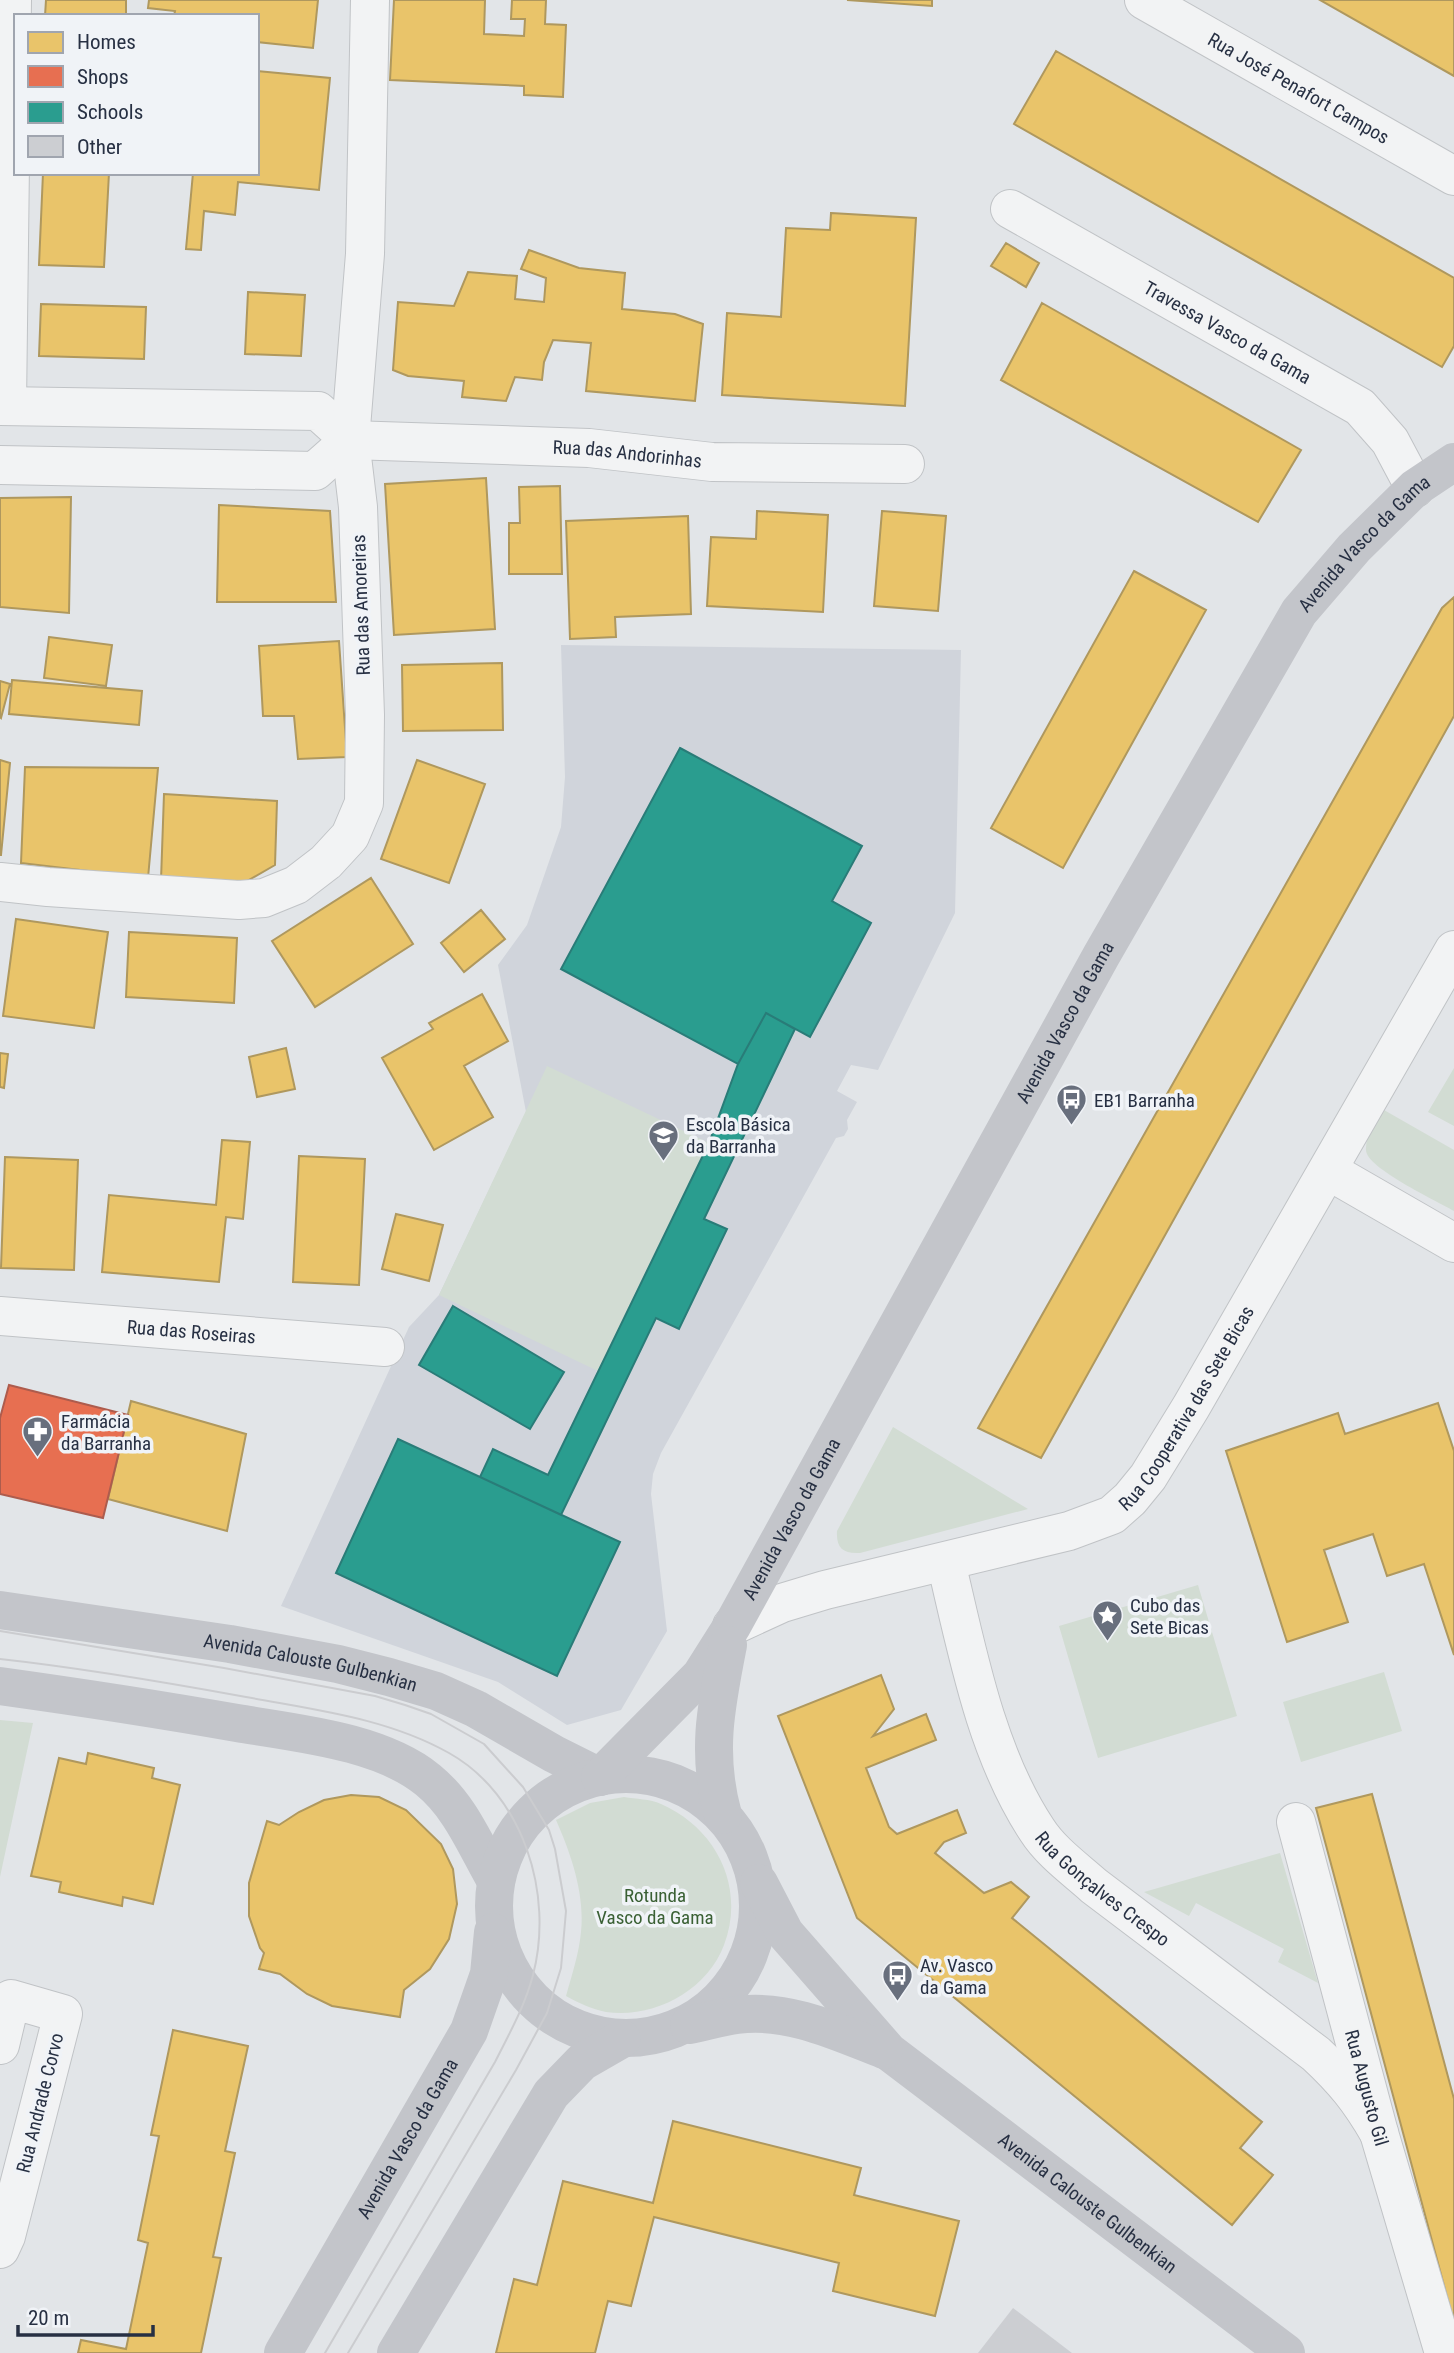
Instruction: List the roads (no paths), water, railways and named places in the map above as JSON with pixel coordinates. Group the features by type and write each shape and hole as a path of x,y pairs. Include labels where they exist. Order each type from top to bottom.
{"main road":[{"name":"Avenida Vasco da Gama","path":"600,1777 701,1675 732,1626 1101,956 1299,612 1354,548 1415,488 1454,462"},
{"name":"Avenida Calouste Gulbenkian","path":"0,1610 230,1644 338,1664 389,1677 436,1691 476,1709 600,1777"},
{"name":"Avenida Vasco da Gama","path":"723,1815 716,1791 713,1730 732,1626"},
{"path":"0,1686 194,1715 364,1747 407,1765 446,1797 473,1834 495,1895 500,1943 509,1969 527,1994 547,2013 582,2032 622,2039"},
{"path":"495,1895 504,1855 518,1830 536,1809 561,1791 600,1777 638,1774 669,1781 698,1795 723,1815 742,1841 754,1871 759,1909 752,1946 736,1980 710,2008 678,2028"},
{"name":"Avenida Calouste Gulbenkian","path":"754,1871 785,1933 890,2052 1286,2353"},
{"name":"Avenida Vasco da Gama","path":"283,2353 469,2031 489,1973 495,1895"},
{"name":"Avenida Calouste Gulbenkian","path":"622,2039 651,2036 739,2014 776,2015 812,2022 890,2052"},
{"path":"396,2353 551,2094 582,2062 622,2039"}],"street":[{"path":"0,465 315,471 350,439 318,411 3,406 12,0"},
{"name":"Rua das Amoreiras","path":"0,882 239,900 264,898 296,885 326,862 350,836 364,803 358,507 350,439 365,254 370,0"},
{"name":"Rua José Penafort Campos","path":"1144,0 1454,176"},
{"name":"Travessa Vasco da Gama","path":"1010,209 1360,407 1390,441 1415,488"},
{"name":"Rua das Andorinhas","path":"350,439 589,448 712,462 905,464"},
{"name":"Rua Cooperativa das Sete Bicas","path":"732,1626 782,1602 1069,1531 1112,1515 1148,1478 1191,1407 1454,950"},
{"path":"1329,1171 1454,1243"},
{"name":"Rua das Roseiras","path":"0,1316 385,1347"},
{"name":"Rua Gonçalves Crespo","path":"946,1562 994,1741 1013,1790 1038,1833 1094,1886 1316,2054 1359,2098 1379,2133"},
{"name":"Rua Augusto Gil","path":"1296,1822 1379,2133 1444,2353"},
{"name":"Rua Andrade Corvo","path":"0,2045 11,1999 63,2014 6,2236 0,2249"}],"tram line":[{"path":"0,1631 375,1696 431,1714 484,1744 523,1787 549,1830 566,1911 561,1968 547,2013 348,2353"},
{"path":"0,1659 184,1686 376,1723 425,1741 475,1771 497,1794 514,1821 527,1850 539,1912 538,1944 526,1998 495,2062 325,2353"}],"place":[{"name":"EB1 Barranha","path":"1071,1127"},
{"name":"Escola Básica da Barranha","path":"663,1162"},
{"name":"Farmácia da Barranha","path":"38,1459"},
{"name":"Cubo das Sete Bicas","path":"1107,1643"},
{"name":"Av. Vasco da Gama","path":"897,2003"}],"park label":[{"name":"Rotunda Vasco da Gama","path":"655,1906"}]}
